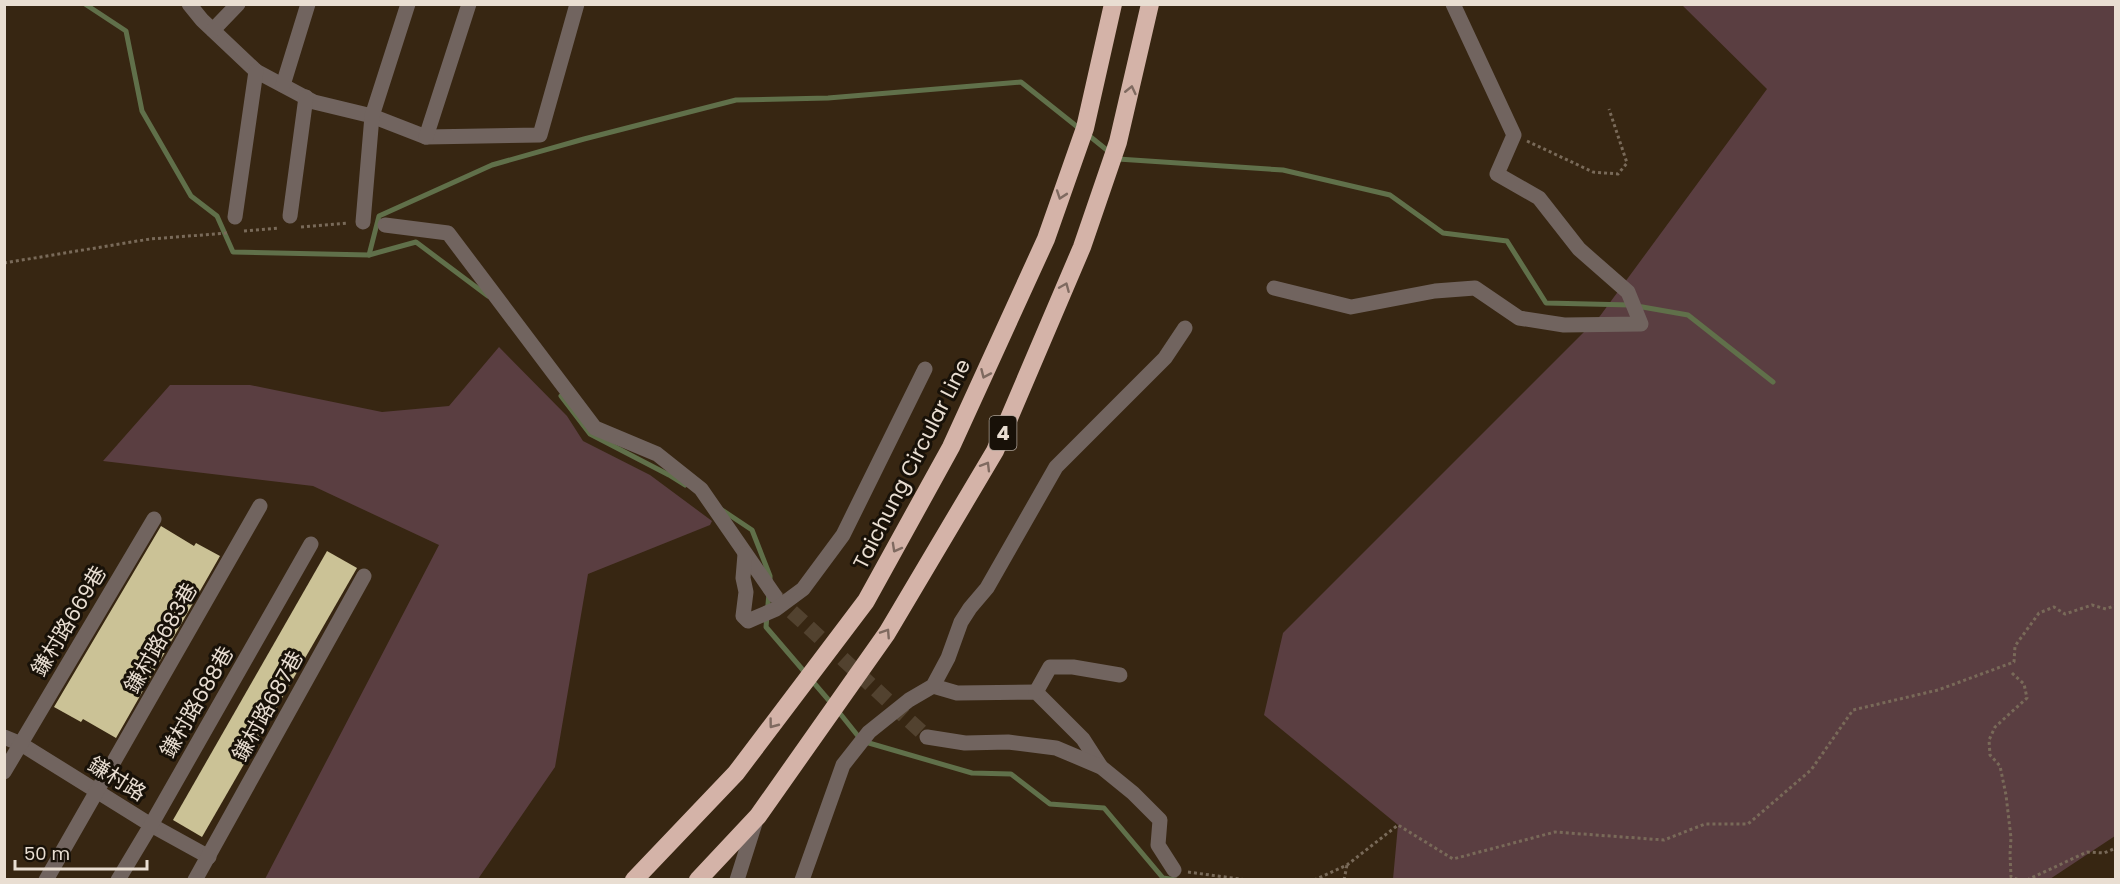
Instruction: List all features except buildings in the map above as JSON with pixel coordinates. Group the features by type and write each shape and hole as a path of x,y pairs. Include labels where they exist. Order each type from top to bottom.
{"highway":[{"name":"Taichung Circular Line","path":"634,879 736,773 866,601 951,447 1046,239 1083,134 1113,4"},
{"name":"4","path":"698,879 758,816 838,703 886,633 995,451 1082,247 1114,155 1150,4"}],"street":[{"path":"189,4 256,71 314,102 372,116 426,137 540,135 578,4"},
{"path":"213,30 238,4"},
{"path":"283,85 308,4"},
{"path":"363,222 372,116 408,4"},
{"path":"426,137 469,4"},
{"path":"1274,288 1351,307 1436,291 1475,288 1519,318 1564,326 1641,324 1628,292 1579,249 1539,198 1497,174 1514,135 1453,4"},
{"path":"234,225 256,71"},
{"path":"290,216 306,97"},
{"path":"385,225 448,233 595,428 657,454 701,489 775,596"},
{"path":"802,879 843,765 869,732 909,700 933,686 948,658 961,622 987,588 1056,467 1165,358 1185,328"},
{"path":"745,554 743,578 746,592 743,616 748,621 776,609 803,589 843,535 925,369"},
{"name":"鎌村路683巷","path":"46,879 260,506"},
{"name":"鎌村路669巷","path":"4,772 154,519"},
{"name":"鎌村路688巷","path":"118,879 311,544"},
{"name":"鎌村路687巷","path":"195,879 364,576"},
{"path":"1036,693 1050,667 1073,667 1120,675"},
{"path":"933,686 957,693 1036,693 1083,739 1101,767"},
{"name":"鎌村路","path":"4,737 21,744 151,825 209,857"},
{"path":"927,737 965,743 1008,742 1056,748 1101,767 1133,793 1160,820 1158,845 1174,870"},
{"path":"737,879 758,816"}],"path":[{"path":"1514,135 1593,172 1618,174 1627,163 1609,109"},
{"path":"4,263 150,239 216,234 234,225"},
{"path":"1314,879 1347,865 1398,825 1453,859 1555,832 1664,840 1705,824 1748,824 1811,770 1853,710 1938,690 2014,662 2015,646 2039,613 2054,607 2065,614 2092,605 2106,609 2115,605"},
{"path":"2012,673 2024,684 2027,698 1995,727 1989,740 1990,754 2000,766 2006,795 2012,838 2011,877 2019,879"},
{"path":"2027,879 2087,852 2104,853 2115,848"},
{"path":"1344,879 1347,865"},
{"path":"1174,870 1247,879"}],"shaded area":[{"path":"1682,5 2115,5 2115,836 2050,879 1393,879 1398,825 1264,715 1283,633 1600,316 1767,89"},
{"path":"499,347 567,416 583,441 650,475 712,521 710,525 588,574 555,767 478,879 265,879 439,545 313,486 103,461 170,385 250,385 382,412 449,406"}],"waterway":[{"path":"85,4 126,31 142,111 191,196 217,216 233,252 369,255 416,242 488,296"},
{"path":"369,255 379,216 492,165 736,100 828,98 1021,82 1080,129"},
{"path":"1087,134 1118,159 1283,170 1390,195 1443,233 1507,241 1546,303 1631,305 1688,315 1773,382"},
{"path":"561,396 590,434 685,485"},
{"path":"722,510 752,530 770,581"},
{"path":"769,593 766,627 832,704"},
{"path":"838,711 862,741 972,773 1011,774 1050,804 1104,808 1163,878 1176,880"}],"tunnel":[{"path":"775,596 927,737"}]}
